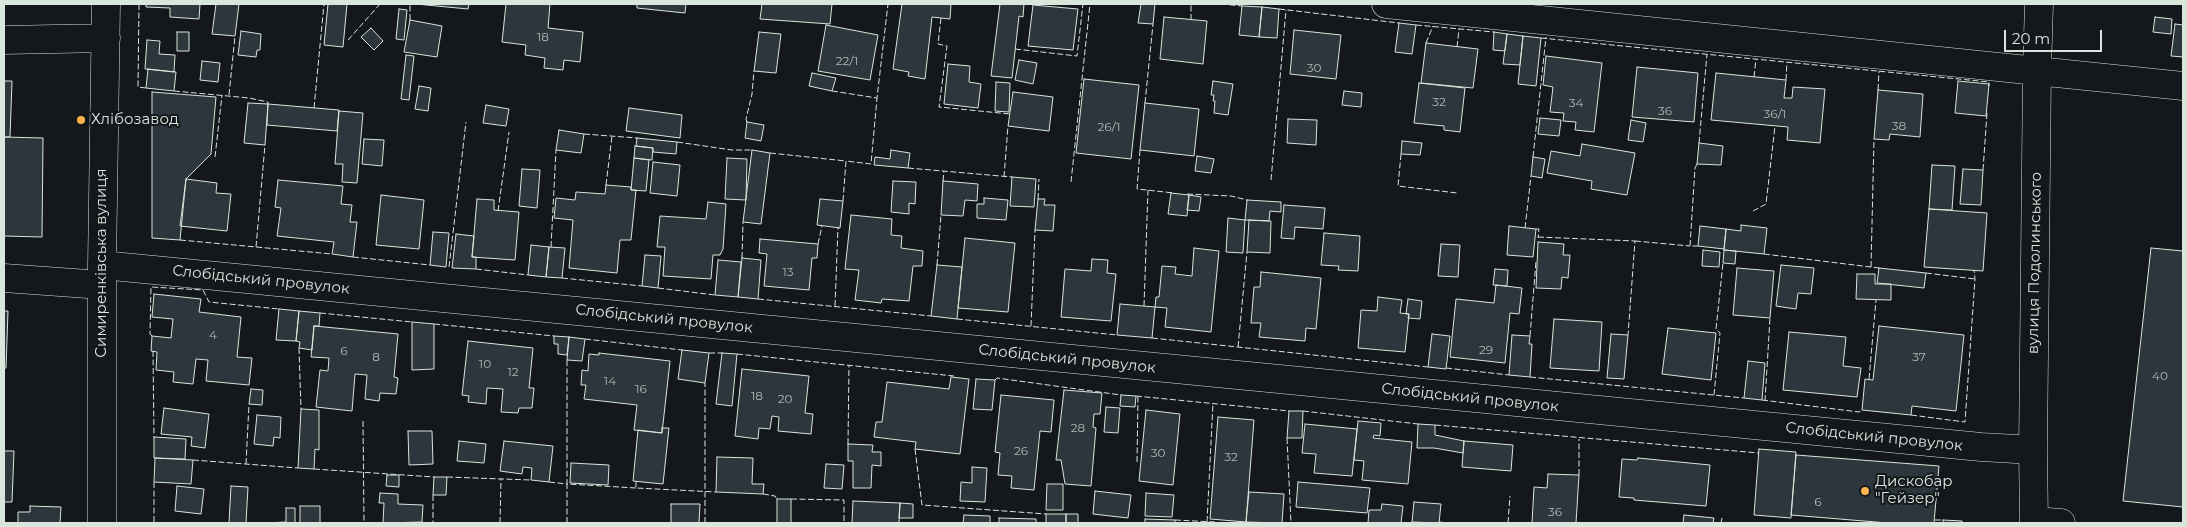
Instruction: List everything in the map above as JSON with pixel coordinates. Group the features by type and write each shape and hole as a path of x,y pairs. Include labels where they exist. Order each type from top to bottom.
{"street":[{"name":"Симиренківська вулиця","path":"102,523 102,275 106,4"},
{"path":"1386,4 2183,86"},
{"name":"вулиця Подолинського","path":"2034,522 2033,450 2039,4"},
{"path":"4,40 106,38"},
{"name":"Слобідський провулок","path":"4,278 102,275 1981,448 2033,450"},
{"path":"2034,522 2061,523"}],"building":[{"path":"146,4 200,4 199,19 170,17 170,8 146,7"},
{"path":"216,4 239,4 235,36 212,34"},
{"path":"328,4 347,4 343,47 324,45"},
{"path":"416,4 469,4 468,9"},
{"path":"506,4 550,4 548,28 583,32 580,62 564,60 563,70 544,68 545,58 525,55 526,45 502,42"},
{"path":"637,4 686,4 685,13 637,8"},
{"path":"762,4 832,4 830,24 760,19"},
{"path":"902,4 951,4 950,19 932,17 925,79 908,76 909,72 893,69"},
{"path":"1000,4 1024,4 1023,17 1019,16 1012,78 991,76"},
{"path":"1141,4 1155,4 1153,24 1138,23"},
{"path":"1033,5 1078,9 1073,50 1028,46"},
{"path":"1242,6 1262,7 1259,37 1239,35"},
{"path":"1262,7 1279,9 1277,38 1259,37"},
{"path":"399,9 407,10 404,40 396,39"},
{"path":"1164,17 1207,21 1203,64 1160,59"},
{"path":"2155,17 2172,19 2171,34 2153,32"},
{"path":"410,20 442,26 437,57 404,52"},
{"path":"1399,23 1416,25 1412,54 1395,52"},
{"path":"2175,24 2183,25 2183,57 2171,56"},
{"path":"826,25 878,35 870,80 818,71"},
{"path":"371,28 383,41 374,50 361,37"},
{"path":"1294,30 1341,35 1336,79 1290,74"},
{"path":"241,31 261,34 260,50 257,50 256,57 238,55"},
{"path":"177,32 189,32 189,51 177,51"},
{"path":"759,32 781,34 776,73 754,71"},
{"path":"1494,32 1507,34 1505,51 1493,50"},
{"path":"1507,34 1523,36 1520,65 1503,64"},
{"path":"1523,36 1541,38 1536,86 1518,84"},
{"path":"147,40 160,41 159,54 175,55 174,72 145,69"},
{"path":"1426,43 1478,49 1473,88 1421,83"},
{"path":"406,55 414,56 409,100 401,99"},
{"path":"1546,56 1602,63 1594,132 1575,130 1576,122 1563,121 1564,113 1550,112 1553,87 1543,85"},
{"path":"1019,60 1037,63 1033,84 1015,80"},
{"path":"202,61 220,63 218,82 200,80"},
{"path":"948,64 970,66 969,82 981,84 978,108 944,104"},
{"path":"1637,67 1698,73 1694,122 1632,117"},
{"path":"148,69 176,72 174,91 146,88"},
{"path":"812,73 836,78 832,91 809,86"},
{"path":"1716,73 1786,80 1784,98 1792,98 1793,87 1825,89 1820,143 1787,140 1788,127 1711,120"},
{"path":"1084,79 1139,85 1131,159 1076,153"},
{"path":"4,81 12,81 10,137 4,137"},
{"path":"1213,81 1233,84 1228,115 1214,113 1214,95 1211,95"},
{"path":"1958,81 1989,84 1986,116 1955,113"},
{"path":"996,82 1010,83 1009,112 995,111"},
{"path":"1419,83 1465,88 1460,132 1444,130 1444,126 1414,123"},
{"path":"419,86 431,88 428,111 415,109"},
{"path":"1878,90 1923,94 1920,137 1890,134 1889,140 1874,139"},
{"path":"1344,91 1362,93 1361,107 1342,105"},
{"path":"152,92 216,97 211,154 186,179 180,240 152,238"},
{"path":"1013,92 1053,97 1049,131 1008,126"},
{"path":"248,103 268,104 265,145 244,143"},
{"path":"1145,103 1199,109 1194,156 1140,150"},
{"path":"268,104 339,110 337,131 267,125"},
{"path":"486,105 509,109 506,126 483,123"},
{"path":"629,108 682,115 680,138 626,131"},
{"path":"339,111 363,113 357,183 342,182 343,164 335,164"},
{"path":"1540,118 1561,120 1559,136 1538,134"},
{"path":"1288,119 1317,120 1316,145 1287,143"},
{"path":"1631,120 1646,123 1643,142 1628,140"},
{"path":"747,122 764,125 761,141 745,138"},
{"path":"559,130 584,134 581,153 556,150"},
{"path":"4,137 43,138 42,237 4,236"},
{"path":"637,138 677,142 676,154 653,152 653,148 636,146"},
{"path":"364,139 384,140 382,166 362,164"},
{"path":"1402,141 1422,143 1420,155 1401,154"},
{"path":"1699,143 1723,146 1721,165 1697,164"},
{"path":"1582,144 1635,153 1627,195 1591,189 1592,181 1547,173 1551,151 1580,156"},
{"path":"635,146 653,148 652,160 634,158"},
{"path":"752,150 770,153 761,224 743,222"},
{"path":"891,150 910,153 908,168 874,165 875,157 890,159"},
{"path":"1197,156 1214,159 1211,173 1195,171"},
{"path":"1533,157 1545,159 1542,178 1531,176"},
{"path":"634,158 649,160 646,191 631,190"},
{"path":"727,158 747,159 746,200 725,199"},
{"path":"653,162 680,165 677,196 650,193"},
{"path":"1932,165 1955,166 1952,210 1929,209"},
{"path":"522,169 540,170 537,208 519,206"},
{"path":"1963,169 1983,170 1981,205 1960,204"},
{"path":"1012,177 1036,179 1034,207 1010,206"},
{"path":"186,179 217,183 216,193 231,194 227,231 180,226"},
{"path":"278,180 343,186 341,204 352,205 350,222 357,222 353,257 332,254 334,242 277,236 281,208 275,207"},
{"path":"893,181 916,182 915,204 909,203 909,214 891,212"},
{"path":"943,181 978,184 977,201 965,200 963,216 941,215"},
{"path":"606,185 631,187 631,190 636,190 631,240 620,240 617,273 569,268 573,220 554,218 556,198 575,200 576,192 605,194"},
{"path":"1171,193 1189,195 1187,216 1168,214"},
{"path":"381,195 424,200 419,249 376,245"},
{"path":"1189,195 1201,197 1199,211 1187,210"},
{"path":"984,198 1008,200 1006,220 977,218 977,204 984,204"},
{"path":"477,199 494,200 494,210 519,212 515,260 472,257"},
{"path":"820,199 843,201 840,228 817,225"},
{"path":"1038,199 1045,199 1044,205 1055,205 1053,231 1035,230"},
{"path":"1247,200 1281,202 1281,212 1270,211 1269,221 1245,220"},
{"path":"708,202 726,204 723,249 720,255 713,255 711,279 663,276 665,247 657,247 660,216 706,219"},
{"path":"1284,205 1325,208 1323,229 1295,227 1294,239 1281,238"},
{"path":"1929,209 1987,213 1983,271 1924,267"},
{"path":"851,215 892,219 891,235 902,236 901,248 923,251 922,266 913,266 909,301 882,299 881,303 855,300 859,270 845,269"},
{"path":"1228,218 1245,220 1243,253 1226,252"},
{"path":"1249,220 1271,221 1270,253 1247,252"},
{"path":"1741,225 1767,228 1764,254 1724,250 1726,229 1741,231"},
{"path":"1509,226 1536,229 1533,257 1507,255"},
{"path":"1700,226 1726,229 1724,249 1698,246"},
{"path":"433,232 449,233 446,267 430,265"},
{"path":"1324,233 1360,236 1358,271 1338,270 1339,266 1321,265"},
{"path":"456,234 474,236 472,257 476,257 476,269 452,268"},
{"path":"965,238 1015,243 1008,312 958,308"},
{"path":"760,239 818,244 817,258 812,258 809,290 764,286 767,254 759,253"},
{"path":"1538,242 1564,244 1563,255 1570,255 1568,278 1562,277 1561,289 1536,288"},
{"path":"1441,244 1460,245 1458,277 1438,276"},
{"path":"531,245 549,247 546,277 528,275"},
{"path":"549,247 565,248 562,278 546,277"},
{"path":"1194,248 1219,251 1211,332 1165,327 1167,308 1155,307 1156,297 1159,297 1162,266 1176,267 1175,274 1192,276"},
{"path":"2151,248 2183,251 2183,507 2123,501"},
{"path":"1703,250 1720,252 1719,267 1702,266"},
{"path":"1724,250 1736,251 1735,264 1723,263"},
{"path":"645,255 661,256 658,288 642,286"},
{"path":"742,258 761,260 758,299 738,297"},
{"path":"1092,259 1108,260 1107,273 1116,274 1111,321 1061,317 1065,269 1091,271"},
{"path":"718,260 741,262 738,297 715,295"},
{"path":"937,265 962,267 957,319 931,316"},
{"path":"1781,265 1814,268 1811,294 1798,293 1796,309 1776,306"},
{"path":"1737,268 1774,271 1770,318 1733,315"},
{"path":"1879,268 1926,273 1924,288 1877,283"},
{"path":"1495,269 1508,270 1507,286 1493,285"},
{"path":"1261,272 1321,278 1316,329 1306,328 1305,341 1259,337 1261,323 1251,323 1254,287 1260,287"},
{"path":"1857,274 1875,274 1875,284 1891,284 1891,300 1856,299"},
{"path":"1496,285 1522,288 1519,314 1510,313 1505,363 1450,357 1456,299 1494,303"},
{"path":"154,294 201,299 199,312 241,317 237,357 252,358 249,385 206,381 208,360 196,359 193,384 173,382 174,372 156,370 157,352 151,351 152,336 171,338 173,319 152,317"},
{"path":"1378,297 1402,300 1400,313 1409,314 1405,352 1358,348 1361,310 1377,311"},
{"path":"1408,299 1422,301 1420,319 1408,318 1409,314 1406,314"},
{"path":"1120,304 1155,307 1152,338 1117,335"},
{"path":"279,309 299,311 296,341 276,340"},
{"path":"4,311 8,311 6,368 4,368"},
{"path":"299,311 320,313 319,326 314,326 312,350 299,348 300,342 296,341"},
{"path":"1554,319 1602,322 1599,371 1550,368"},
{"path":"412,322 434,324 434,369 412,370"},
{"path":"314,326 398,334 394,377 398,378 396,394 380,393 379,401 365,399 367,375 355,374 352,411 316,407 320,370 328,371 329,358 311,357"},
{"path":"1879,326 1964,335 1956,411 1912,406 1911,415 1862,410 1865,379 1873,380"},
{"path":"1668,328 1716,333 1711,380 1662,374"},
{"path":"1789,332 1846,337 1843,366 1861,368 1857,397 1783,390"},
{"path":"1432,334 1450,336 1446,369 1428,367"},
{"path":"1611,334 1628,335 1624,379 1607,378"},
{"path":"1512,335 1530,336 1529,344 1532,344 1530,377 1509,375"},
{"path":"554,336 569,337 567,355 558,354 558,344 554,344"},
{"path":"569,337 585,339 582,361 567,360"},
{"path":"468,341 533,348 529,388 534,388 532,408 519,408 518,413 501,412 503,389 487,388 486,404 468,402 469,396 462,395"},
{"path":"682,350 709,353 705,383 678,379"},
{"path":"599,353 670,361 662,433 634,430 637,405 584,399 586,385 581,385 582,370 588,371 589,354 599,355"},
{"path":"722,353 737,354 732,406 716,404"},
{"path":"1748,361 1765,363 1762,400 1744,398"},
{"path":"742,369 809,376 805,413 813,414 811,434 778,431 779,417 772,416 770,429 759,428 758,439 735,436"},
{"path":"951,377 969,379 960,454 915,449 916,442 874,437 876,422 882,422 887,382 949,389"},
{"path":"976,379 995,380 992,410 973,409"},
{"path":"251,389 263,390 262,405 249,404"},
{"path":"1064,390 1102,393 1100,414 1094,414 1093,427 1096,428 1091,486 1065,484 1061,460 1056,460"},
{"path":"1001,395 1054,400 1051,432 1040,431 1034,490 1011,488 1012,476 998,475 1000,453 995,452"},
{"path":"1121,395 1136,396 1135,407 1120,406"},
{"path":"1106,407 1120,408 1118,433 1104,432"},
{"path":"164,408 209,414 205,448 191,446 192,437 161,434"},
{"path":"301,409 319,410 319,450 315,449 314,469 298,468"},
{"path":"1146,410 1180,414 1173,485 1139,481"},
{"path":"1289,411 1303,411 1302,438 1287,438"},
{"path":"257,415 281,417 280,438 274,437 273,446 254,444"},
{"path":"1218,417 1254,420 1246,522 1210,519"},
{"path":"1358,421 1381,423 1380,436 1374,435 1373,438 1412,442 1408,484 1362,480 1364,461 1354,460"},
{"path":"1305,424 1357,429 1352,476 1314,473 1316,454 1302,453"},
{"path":"1418,424 1435,425 1435,435 1464,441 1463,453 1434,448 1417,448"},
{"path":"662,428 669,428 663,484 633,481 638,430 662,433"},
{"path":"408,431 432,431 433,464 409,465"},
{"path":"154,437 186,439 185,459 154,458"},
{"path":"459,441 486,444 484,463 457,461"},
{"path":"504,441 553,446 549,482 531,480 532,468 523,467 522,474 500,471"},
{"path":"1464,441 1513,445 1511,471 1462,467"},
{"path":"848,444 873,445 872,452 881,452 881,466 872,465 871,488 853,488 853,461 848,461"},
{"path":"1759,449 1796,452 1791,518 1754,515"},
{"path":"4,451 14,451 12,502 4,502"},
{"name":"Дискобар \"Гейзер\"","path":"1796,455 1939,466 1934,523 1888,523 1791,515"},
{"path":"717,457 753,458 752,484 764,484 763,494 716,492"},
{"path":"155,458 193,460 191,484 154,482"},
{"path":"1638,458 1710,465 1706,506 1619,497 1622,459 1637,460"},
{"path":"571,463 609,465 608,485 570,483"},
{"path":"826,464 844,465 842,489 824,488"},
{"path":"972,467 987,468 985,502 960,501 961,482 972,483"},
{"path":"1548,474 1579,475 1576,523 1532,523 1534,487 1547,488"},
{"path":"387,475 399,475 399,487 386,486"},
{"path":"434,477 447,477 446,495 433,495"},
{"path":"1298,482 1370,488 1367,513 1296,507"},
{"path":"1047,484 1063,484 1063,510 1046,510"},
{"path":"177,486 204,489 201,514 175,511"},
{"path":"231,486 248,487 246,523 229,523"},
{"path":"1095,491 1131,495 1128,518 1093,514"},
{"path":"1249,492 1284,494 1282,523 1246,522"},
{"path":"380,493 398,494 398,504 423,505 422,522 383,523 384,503 379,503"},
{"path":"1146,493 1174,495 1172,517 1145,516"},
{"path":"777,499 791,499 791,523 777,523"},
{"path":"853,501 900,503 899,523 852,523"},
{"path":"1414,502 1441,504 1439,523 1412,522"},
{"path":"900,503 913,504 913,518 899,518"},
{"path":"671,504 700,504 699,523 671,523"},
{"path":"1382,504 1403,506 1401,523 1368,523 1369,510 1381,510"},
{"path":"30,506 61,507 60,523 18,523 18,512 30,512"},
{"path":"300,506 320,506 320,523 300,523"},
{"path":"286,508 295,508 295,523 264,523 286,522"},
{"path":"1046,514 1066,514 1066,523 1046,523"},
{"path":"1066,514 1078,514 1078,523 1066,523"},
{"path":"964,515 990,516 990,523 963,523"},
{"path":"1684,515 1714,518 1713,523 1683,523"},
{"path":"999,518 1036,519 1036,523 999,523"},
{"path":"1145,519 1175,520 1175,523 1145,523"},
{"path":"1943,520 1962,521 1962,523 1943,523"}],"fence":[{"path":"139,4 138,87 146,88"},
{"path":"314,108 324,4"},
{"path":"348,40 380,4"},
{"path":"410,4 410,20"},
{"path":"832,91 877,98 888,4"},
{"path":"1015,49 1077,56 1083,4"},
{"path":"1071,182 1090,4"},
{"path":"1191,4 1191,20"},
{"path":"1221,4 1242,6"},
{"path":"1279,9 1399,23"},
{"path":"1271,180 1286,10"},
{"path":"941,18 938,44 947,46 939,107 1010,114"},
{"path":"1145,103 1153,24"},
{"path":"1416,25 1494,32"},
{"path":"1426,43 1433,26"},
{"path":"1457,47 1459,29"},
{"path":"229,95 235,36"},
{"path":"1533,157 1546,37"},
{"path":"1541,38 1989,82 1989,86"},
{"path":"1699,143 1707,54"},
{"path":"1754,77 1756,59"},
{"path":"1786,80 1787,62"},
{"path":"747,122 754,71"},
{"path":"1878,90 1879,71"},
{"path":"174,91 249,98 268,102 268,104"},
{"path":"215,157 222,95"},
{"path":"843,201 846,161 871,164 877,98"},
{"path":"1983,170 1987,113"},
{"path":"449,267 466,122"},
{"path":"1004,177 1008,126"},
{"path":"1753,211 1766,204 1775,126"},
{"path":"498,211 509,132"},
{"path":"584,134 637,138"},
{"path":"606,185 612,136"},
{"path":"1871,267 1874,139"},
{"path":"677,142 732,150 752,150"},
{"path":"256,247 265,145"},
{"path":"551,247 556,150"},
{"path":"1140,150 1137,189 1174,193"},
{"path":"770,153 846,161"},
{"path":"1401,154 1398,186 1457,193"},
{"path":"1697,164 1695,168 1690,246 1698,246"},
{"path":"908,168 1012,177"},
{"path":"943,181 944,171"},
{"path":"1525,228 1531,176"},
{"path":"1038,199 1039,179"},
{"path":"1144,306 1148,190"},
{"path":"1187,194 1231,196 1247,200"},
{"path":"937,265 941,215"},
{"path":"742,258 743,222"},
{"path":"818,244 822,226"},
{"path":"835,306 838,227"},
{"path":"1536,229 1539,229 1538,238"},
{"path":"1031,326 1035,230"},
{"path":"1538,237 1635,241 1628,335"},
{"path":"180,240 332,254"},
{"path":"1635,241 1690,246"},
{"path":"1238,347 1247,252"},
{"path":"1764,254 1879,268"},
{"path":"353,257 430,265"},
{"path":"1530,336 1536,261"},
{"path":"1714,395 1720,333 1716,329 1723,263"},
{"path":"476,269 528,275"},
{"path":"1911,415 1965,422 1975,279 1974,270"},
{"path":"1926,273 1975,279"},
{"path":"562,278 642,286"},
{"path":"152,336 150,334 151,287 203,290 209,302 279,309"},
{"path":"658,288 715,295"},
{"path":"758,299 931,316"},
{"path":"1869,379 1876,300"},
{"path":"320,313 412,322"},
{"path":"1765,401 1770,318"},
{"path":"957,319 1117,335"},
{"path":"434,324 554,336"},
{"path":"1152,338 1428,367"},
{"path":"585,339 682,350"},
{"path":"299,348 301,409"},
{"path":"153,351 154,437"},
{"path":"709,353 722,353"},
{"path":"737,354 954,376"},
{"path":"549,482 567,484 567,360"},
{"path":"848,444 849,366"},
{"path":"1446,368 1509,375"},
{"path":"1530,377 1744,398"},
{"path":"995,380 997,378 1121,395"},
{"path":"705,383 705,523"},
{"path":"1136,396 1289,411"},
{"path":"1137,462 1138,396"},
{"path":"1762,400 1859,412 1862,410"},
{"path":"1207,522 1213,403"},
{"path":"246,464 249,404"},
{"path":"1303,411 1418,424"},
{"path":"363,421 364,523"},
{"path":"1435,425 1759,453"},
{"path":"1287,438 1291,523"},
{"path":"1579,439 1579,475"},
{"path":"915,449 922,505 1046,514"},
{"path":"193,460 298,468"},
{"path":"314,469 434,477"},
{"path":"447,477 531,480"},
{"path":"500,523 501,479"},
{"path":"636,481 636,488 716,492"},
{"path":"154,482 154,523"},
{"path":"567,523 567,484 636,488"},
{"path":"763,494 775,496 777,499"},
{"path":"433,495 433,523"},
{"path":"1508,523 1510,496"},
{"path":"791,499 844,500 844,523"},
{"path":"1721,523 1722,518"},
{"path":"1175,520 1215,522"},
{"path":"1935,520 1943,520"},
{"path":"1439,522 1448,523"}],"place":[{"name":"Хлібозавод","path":"81,120"},
{"name":"Дискобар \"Гейзер\"","path":"1865,491"}]}
